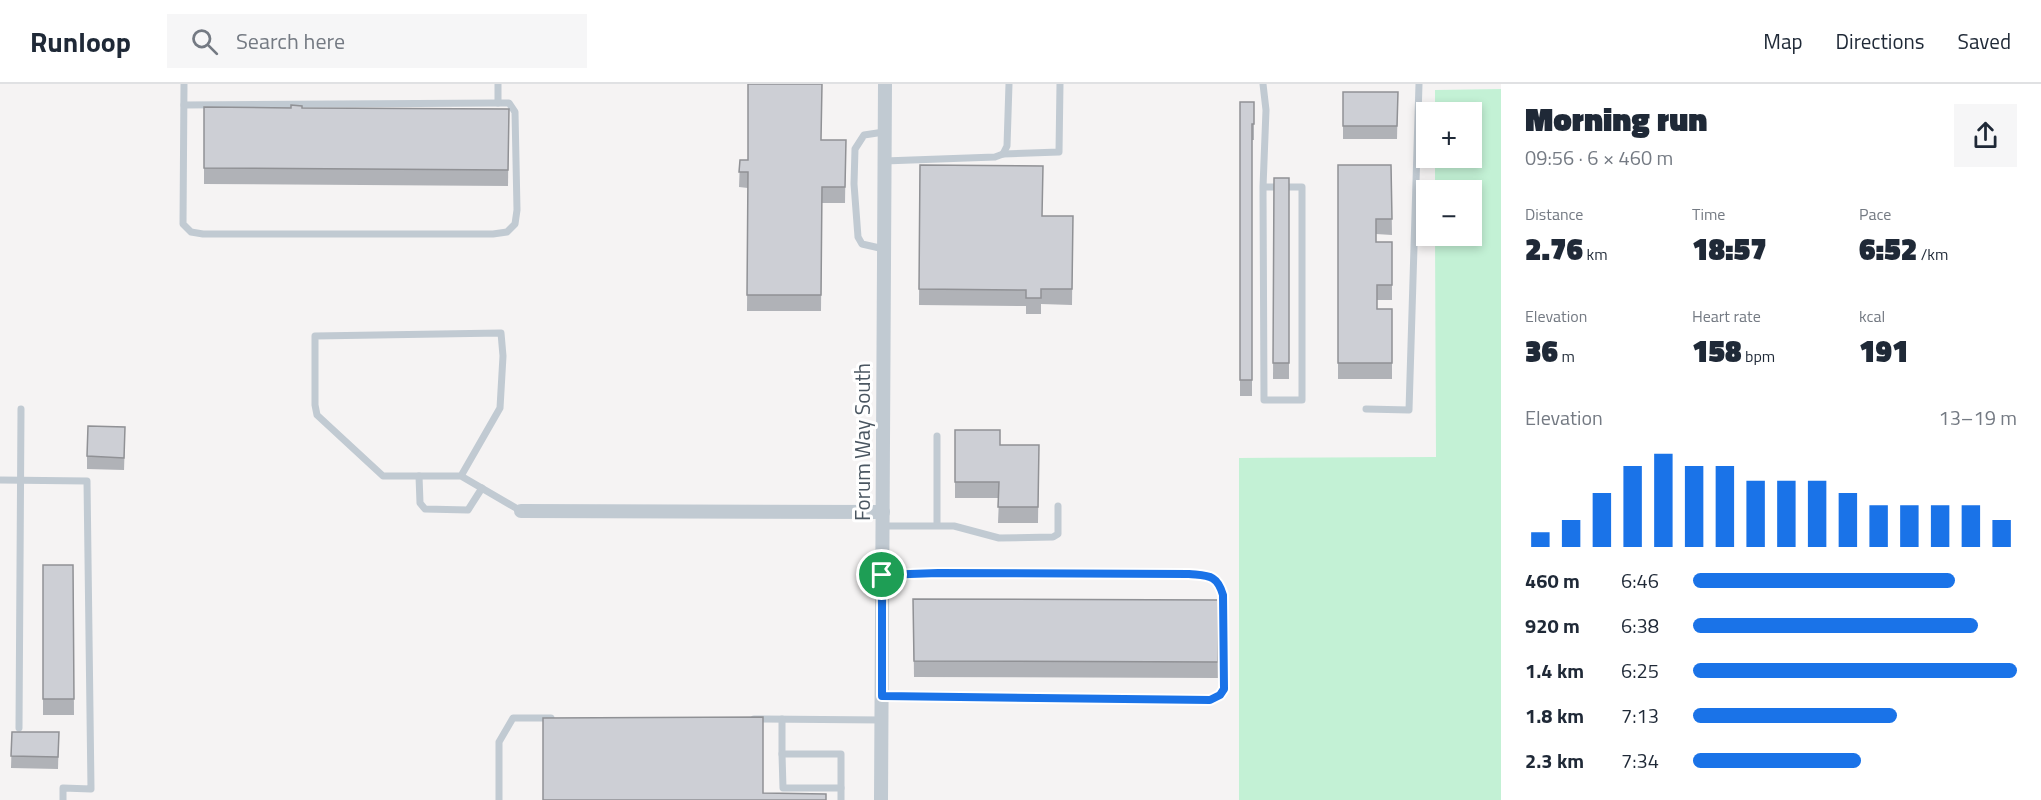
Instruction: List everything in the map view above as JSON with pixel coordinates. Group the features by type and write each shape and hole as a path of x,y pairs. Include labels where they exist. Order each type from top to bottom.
{"street":[{"name":"Forum Way South","path":"881,800 885,84"},
{"path":"521,511 883,519"}],"lane":[{"path":"184,84 182,210 183,224 191,232 203,234 493,234 507,232 515,224 517,210 515,112 509,103 184,105"},
{"path":"498,84 498,103"},
{"path":"1003,154 1007,146 1009,84"},
{"path":"884,161 1059,152 1060,84"},
{"path":"1263,84 1266,110 1263,187 1264,400 1302,400 1302,187 1263,187"},
{"path":"1366,409 1409,410 1419,84"},
{"path":"884,132 864,135 855,149 854,184 858,237 862,244 884,249"},
{"path":"461,476 500,408 503,356 501,333 315,336 317,415 383,476 461,476 521,511"},
{"path":"19,729 21,409"},
{"path":"936,435 937,525"},
{"path":"419,476 420,503 425,509 468,510 482,488"},
{"path":"0,480 87,481 91,789 63,788 63,800"},
{"path":"883,519 954,526 999,537 1053,537 1058,534 1058,506"},
{"path":"882,575 938,573 1189,574 1212,577 1220,584 1223,595 1224,689 1220,695 1210,700 882,696"},
{"path":"499,800 499,742 513,718 560,718"},
{"path":"747,719 882,720"},
{"path":"782,719 783,788 841,788"},
{"path":"782,754 841,754 841,800"}],"green space":[{"path":"1501,89 1501,800 1239,800 1239,458 1436,457 1435,246 1482,246 1482,180 1435,180 1435,168 1482,168 1482,102 1435,102 1435,90"}],"building":[{"path":"748,84 822,84 821,140 846,140 845,187 822,187 821,295 747,295 748,172 739,172 740,160 748,160"},
{"path":"1343,92 1398,92 1397,126 1343,126"},
{"path":"1240,102 1254,102 1254,124 1252,124 1252,380 1240,380"},
{"path":"291,105 302,106 302,108 509,109 508,170 204,168 204,107 291,108"},
{"path":"920,165 1043,166 1042,216 1073,216 1072,289 1041,289 1041,298 1026,298 1026,290 919,289"},
{"path":"1338,165 1391,165 1392,219 1376,219 1376,242 1392,242 1392,285 1377,285 1377,309 1392,309 1392,363 1338,363"},
{"path":"1274,178 1289,178 1289,363 1273,363"},
{"path":"88,426 125,427 124,458 87,456"},
{"path":"955,430 1000,430 1000,445 1039,445 1038,507 998,507 999,482 955,482"},
{"path":"43,565 73,565 74,699 43,699"},
{"path":"913,599 1218,600 1218,662 914,661"},
{"path":"763,717 763,793 826,794 826,800 543,800 543,718"},
{"path":"12,732 59,732 58,757 11,756"}],"route":[{"path":"938,573 1189,574 1212,577 1220,584 1223,595 1224,689 1220,695 1210,700 882,696 882,575 938,573"}]}
